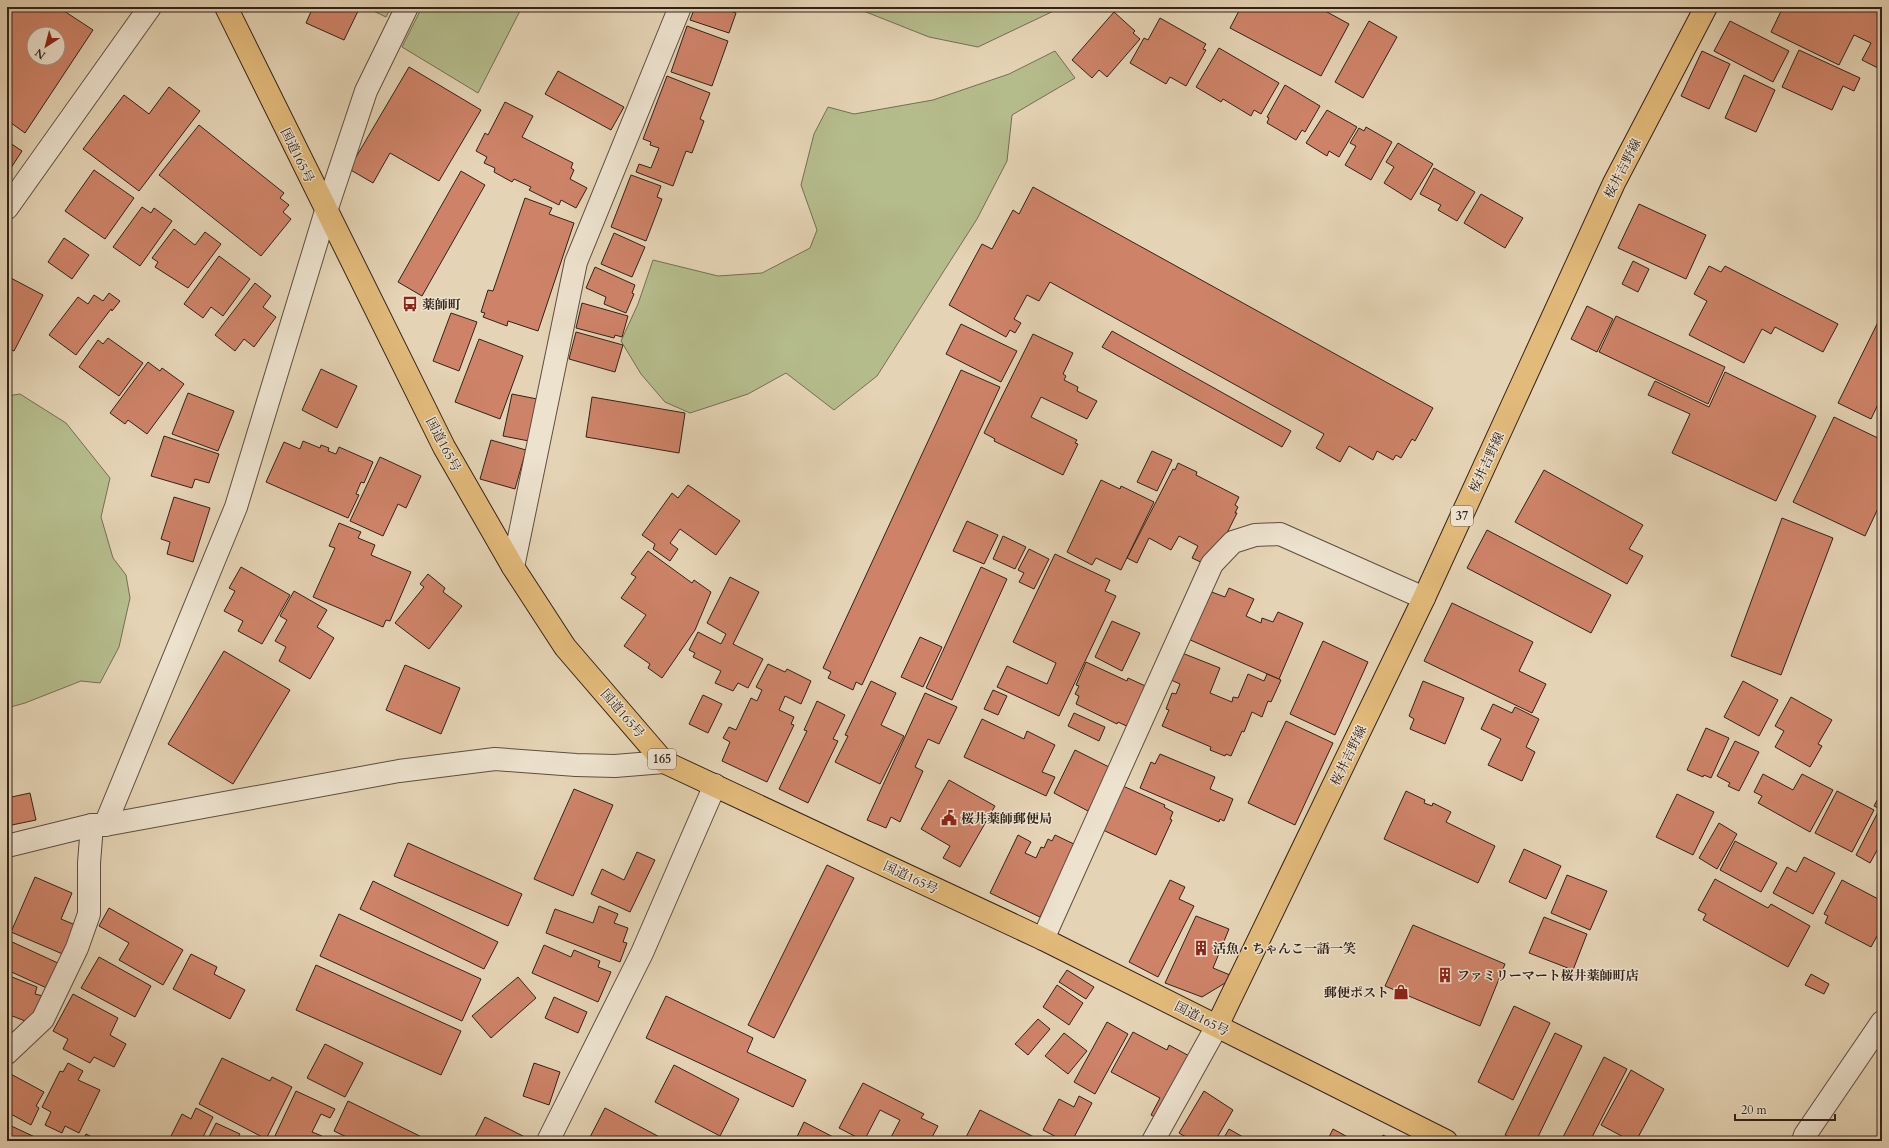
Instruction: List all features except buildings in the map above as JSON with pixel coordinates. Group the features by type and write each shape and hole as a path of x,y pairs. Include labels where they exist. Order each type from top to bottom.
{"main road":[{"name":"国道165号","path":"226,7 444,447 513,567 565,647 664,762 1043,939 1446,1141"},
{"name":"桜井吉野線","path":"1217,1026 1424,598 1614,183 1706,7"}],"street":[{"path":"7,208 150,7"},
{"path":"7,1053 43,1020 77,948 89,914 89,863 98,825 236,508 326,211 366,91 407,7"},
{"path":"513,567 576,262 680,7"},
{"path":"1043,939 1212,564 1233,542 1256,535 1280,534 1424,598"},
{"path":"7,846 98,825 399,771 495,759 576,765 615,766 664,762"},
{"path":"548,1141 642,953 715,785"},
{"path":"1803,1141 1805,1134 1882,1022"},
{"path":"1153,1141 1217,1026"}],"green space":[{"path":"365,7 391,7 386,17"},
{"path":"422,7 522,7 478,93 402,47"},
{"path":"857,7 1062,7 978,47 929,37 861,10"},
{"path":"1055,51 1075,78 1012,115 1007,161 977,219 877,376 834,410 786,373 748,394 690,413 665,402 641,374 621,341 638,304 653,260 718,276 762,273 810,248 817,230 801,185 814,134 828,107 854,114 933,100 1009,74"},
{"path":"20,394 66,423 110,478 101,517 113,558 126,575 130,598 119,647 100,683 81,681 25,703 7,708 7,396"}],"place":[{"name":"薬師町","path":"410,304"},
{"name":"桜井薬師郵便局","path":"949,818"},
{"name":"活魚・ちゃんこ一語一笑","path":"1201,948"},
{"name":"ファミリーマート桜井薬師町店","path":"1445,975"},
{"name":"郵便ポスト","path":"1401,992"}]}
